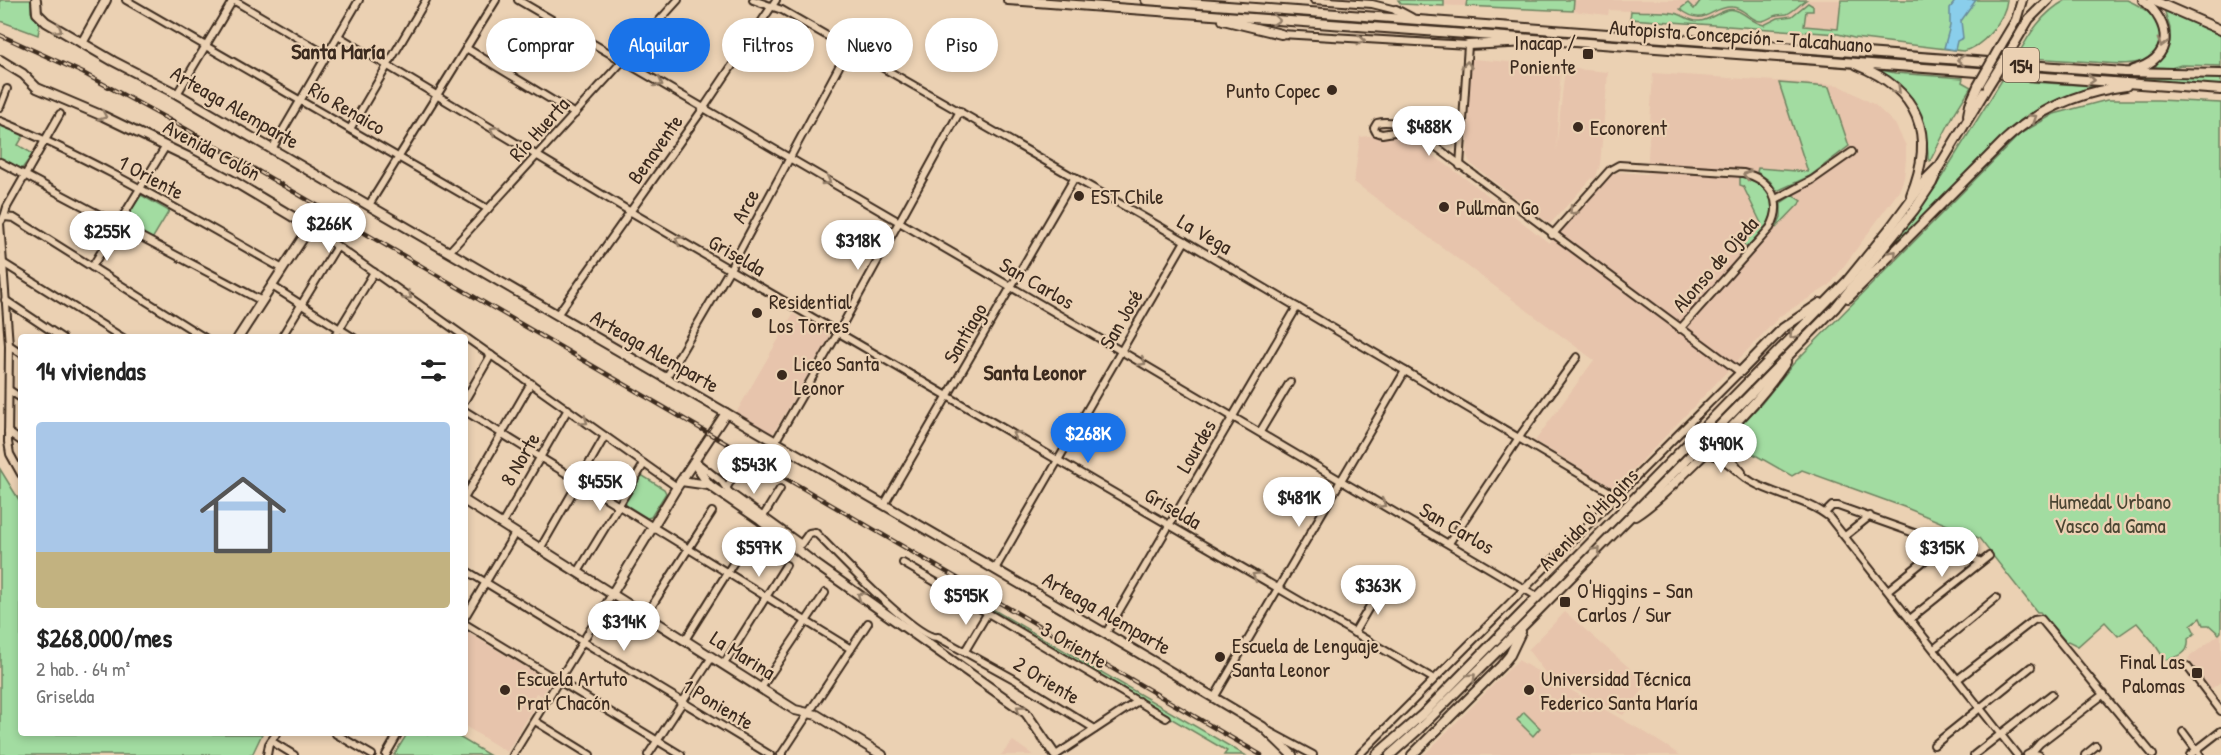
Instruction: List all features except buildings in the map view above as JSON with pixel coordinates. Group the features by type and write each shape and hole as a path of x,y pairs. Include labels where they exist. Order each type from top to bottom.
{"main road":[{"name":"Arteaga Alemparte","path":"36,0 36,11 40,17 82,43 177,94 1106,633 1267,730 1292,755"},
{"path":"82,43 106,0"},
{"name":"Autopista Concepción - Talcahuano","path":"1008,0 2221,90"},
{"name":"Autopista Concepción - Talcahuano","path":"1146,0 2124,72 2221,74"},
{"path":"1968,119 1970,104 1978,86 2016,20 2022,0"},
{"name":"Avenida O'Higgins","path":"1376,755 1426,716 1526,623 1835,308 1909,218 2029,19 2048,0"},
{"path":"2124,72 2141,68 2151,62 2160,53 2164,43 2163,24 2143,0"},
{"path":"2152,0 2221,30"},
{"path":"1396,10 1415,20"},
{"path":"1198,14 1281,34"},
{"path":"1468,45 1506,45 1547,40"},
{"name":"Avenida Colón","path":"0,60 23,74 37,88 166,146 225,176 310,227"},
{"path":"1846,62 1867,69 1890,83 1903,95 1917,118 1922,133 1923,157 1920,171 1905,208"},
{"path":"1835,308 1853,294 2004,141 2024,124 2044,111 2073,98 2108,89 2145,84"},
{"name":"Avenida O'Higgins","path":"1390,755 1539,597 1834,294 1875,248 1926,178 1938,167"},
{"path":"241,334 310,227"},
{"path":"1740,372 1783,328 1834,294"},
{"path":"1624,523 1657,499 1720,438 1770,384 1795,348"},
{"path":"612,594 679,484 726,413"},
{"path":"694,462 709,485 760,520 814,563 1022,710 1033,720 1055,755"},
{"path":"679,484 709,485"},
{"name":"La Marina","path":"468,501 795,710 817,715 882,755"},
{"path":"1412,755 1502,666 1526,623"}],"street":[{"name":"Río Renaico","path":"126,0 488,209"},
{"path":"177,94 233,0 327,55"},
{"path":"272,149 358,0"},
{"path":"350,129 426,0"},
{"path":"369,206 496,0"},
{"name":"San Carlos","path":"518,0 608,54"},
{"name":"Río Huerta","path":"662,18 678,0"},
{"name":"La Vega","path":"753,0 774,3 826,34"},
{"path":"1314,0 1379,5 1396,10"},
{"path":"1392,0 1396,10"},
{"name":"Benavente","path":"557,315 703,109 774,3"},
{"path":"1281,34 1468,45 1460,166"},
{"name":"Griselda","path":"338,36 631,212 1434,680"},
{"path":"466,48 575,114"},
{"name":"Río Huerta","path":"449,252 613,72"},
{"name":"San Carlos","path":"639,72 1233,416 1539,597"},
{"name":"Arce","path":"666,378 730,270 836,72"},
{"name":"La Vega","path":"891,72 1185,241 1617,496"},
{"path":"0,107 8,89"},
{"path":"775,442 838,333 960,111"},
{"path":"18,468 9,450 9,345 0,226 7,207 60,114"},
{"name":"1 Oriente","path":"0,121 45,140 140,188 283,269"},
{"path":"1412,129 1382,134 1376,132 1374,128 1377,123 1383,121 1412,129 1552,235 1740,372"},
{"path":"92,267 166,146"},
{"path":"1776,199 1812,180 1852,152"},
{"path":"0,162 262,301"},
{"name":"Alonso de Ojeda","path":"1552,235 1610,170 1619,165 1749,175 1765,182 1776,199 1776,213 1770,228 1680,329"},
{"name":"Santiago","path":"884,505 1075,177"},
{"path":"4,217 12,217 199,334"},
{"name":"Avenida Colón","path":"310,227 461,334"},
{"name":"San José","path":"995,569 1185,241"},
{"path":"283,334 337,246"},
{"path":"3,263 117,334"},
{"path":"337,334 374,272"},
{"path":"272,286 348,334"},
{"path":"5,300 56,334"},
{"name":"Lourdes","path":"1106,633 1296,307"},
{"name":"Avenida Colón","path":"468,339 644,464 679,484"},
{"path":"9,345 18,351"},
{"path":"468,395 491,355"},
{"path":"1449,543 1519,438 1577,357"},
{"path":"1214,698 1405,371"},
{"name":"Avenida O'Higgins","path":"1359,755 1740,372"},
{"path":"1260,432 1290,382"},
{"path":"468,494 531,383"},
{"path":"9,390 18,396"},
{"name":"8 Norte","path":"502,524 568,410"},
{"path":"468,413 851,649"},
{"path":"8,432 18,439"},
{"path":"540,549 605,436"},
{"path":"1720,438 1726,453 1743,475"},
{"path":"1704,454 1716,456 1754,483 1825,513 2017,755"},
{"path":"694,462 727,487 729,492 764,515 780,489"},
{"path":"578,572 644,464"},
{"path":"727,487 740,467"},
{"path":"1825,513 1836,505 1945,544 1981,562"},
{"path":"646,615 711,512"},
{"name":"2 Oriente","path":"764,515 801,544 812,532 815,532 892,609 928,636 938,638 965,651 1095,729"},
{"path":"1845,536 1870,516"},
{"path":"468,611 515,532"},
{"path":"685,640 749,538"},
{"path":"1888,590 1945,544"},
{"path":"1910,619 1989,556"},
{"name":"3 Oriente","path":"903,563 1166,718"},
{"path":"724,664 786,565"},
{"name":"1 Poniente","path":"468,572 770,755"},
{"path":"1354,633 1381,587"},
{"path":"761,688 825,593"},
{"path":"513,755 612,594"},
{"path":"1934,649 1996,598"},
{"path":"965,651 987,614"},
{"path":"1958,679 2034,620 2039,619 2044,621 2152,755"},
{"path":"781,755 868,623"},
{"path":"468,626 681,755"},
{"path":"648,755 712,657"},
{"path":"2187,666 2218,701 2221,711"},
{"path":"1934,745 2031,667"},
{"path":"1974,755 2052,694"},
{"path":"2029,754 2104,694"},
{"path":"1055,755 1138,701"},
{"path":"535,721 590,755"},
{"name":"Arteaga Alemparte","path":"1267,730 1313,755"},
{"path":"2183,732 2195,753 2221,731"},
{"path":"267,755 275,736"},
{"path":"339,736 372,755"},
{"path":"386,755 397,736"},
{"path":"271,741 294,755"},
{"path":"2085,755 2096,746"},
{"path":"2029,754 2039,755"}],"shaded area":[{"path":"1398,0 1841,0 1838,34 1630,19 1630,11 1609,10 1608,15 1554,9 1401,4"},
{"path":"1471,59 1561,66 1556,151 1565,68 1608,72 1600,165 1595,179 1592,178 1550,224 1471,164 1467,156"},
{"path":"1653,73 1839,85 1875,105 1895,124 1906,146 1906,159 1904,178 1899,191 1830,285 1780,316 1615,489 1535,441 1594,360 1354,182 1360,137 1401,132 1549,243 1606,176 1618,172 1647,174"},
{"name":"Liceo Santa Leonor","path":"793,314 829,334 829,338 771,434 736,413"},
{"path":"1565,612 1648,684 1623,715 1546,674 1528,650"},
{"name":"Escuela Artuto Prat Chacón","path":"468,633 547,680 547,687 542,696 536,693 532,701 536,704 507,752 468,728"},
{"path":"2221,633 2221,682 2211,689 2188,658"},
{"name":"Universidad Técnica Federico Santa María","path":"1518,660 1646,733 1680,755 1424,755"},
{"path":"1013,741 1033,755 1001,755"}],"green space":[{"path":"0,0 31,0 31,12 40,24 38,35 0,21"},
{"path":"1398,0 1444,0 1444,6 1401,4"},
{"path":"1467,0 1574,0 1573,11 1466,6"},
{"path":"1701,0 1806,0 1787,14 1776,15 1761,21 1736,7 1718,10 1702,17 1689,15 1680,9 1688,3 1694,9"},
{"path":"1841,0 2007,0 2002,16 1992,32 1971,49 1963,51 1854,38 1838,34 1630,19 1631,11 1677,14 1700,21 1722,12 1735,10 1764,25 1778,18 1792,16 1808,3 1813,6 1813,11 1806,11 1804,26 1838,29"},
{"path":"2066,0 2127,0 2143,8 2156,20 2160,31 2160,42 2156,51 2144,61 2127,64 2017,57 2037,25 2050,11"},
{"path":"2164,9 2221,35 2221,66 2155,67 2170,42 2170,28"},
{"path":"2007,67 2133,77 2221,78 2221,86 2036,74 2006,70"},
{"path":"1877,69 1895,73 1963,78 1962,82 1971,87 1930,161 1925,132 1915,108 1900,87"},
{"path":"2002,80 2093,86 2034,112 2009,131 1881,260 1936,186"},
{"path":"1779,83 1829,87 1849,146 1810,176 1777,191 1770,181 1757,172 1758,168 1808,172"},
{"name":"Humedal Urbano Vasco da Gama","path":"2107,100 2221,103 2221,632 2219,634 2209,625 2203,625 2200,618 2191,625 2195,633 2188,639 2185,651 2179,656 2165,660 2137,623 2118,636 2105,622 2078,646 2066,642 2040,612 2037,612 1979,538 1904,507 1802,470 1792,476 1730,443 1729,437 1762,403 1793,364 2020,134 2054,114"},
{"path":"0,123 23,132 24,135 18,145 33,154 21,170 0,159"},
{"path":"1740,177 1762,185 1771,197 1772,205 1769,221 1747,247 1742,243 1761,223 1743,186 1740,185"},
{"path":"141,195 169,211 151,241 122,224"},
{"path":"1793,195 1802,201 1776,228 1781,217 1781,203"},
{"path":"0,469 18,498 18,736 261,736 252,755 0,755"},
{"path":"639,476 643,476 664,489 666,493 651,517 647,518 626,505 625,499"},
{"path":"975,599 1245,755 1224,755 1227,751 987,611 973,602"},
{"path":"1524,712 1540,728 1533,736 1517,720"},
{"path":"406,736 457,736 489,755 394,755"}],"water":[{"path":"1956,0 1976,0 1961,21 1963,38 1957,41 1955,50 1944,48 1950,26 1950,8"}],"railway":[{"path":"0,35 83,73 186,129 1261,755"}],"place":[{"name":"Inacap / Poniente","path":"1588,54"},
{"name":"Punto Copec","path":"1332,90"},
{"name":"Econorent","path":"1578,127"},
{"name":"EST Chile","path":"1079,196"},
{"name":"Pullman Go","path":"1444,207"},
{"name":"Residential Los Torres","path":"757,313"},
{"name":"Liceo Santa Leonor","path":"782,375"},
{"name":"O'Higgins - San Carlos / Sur","path":"1565,602"},
{"name":"Escuela de Lenguaje Santa Leonor","path":"1220,657"},
{"name":"Final Las Palomas","path":"2197,673"},
{"name":"Escuela Artuto Prat Chacón","path":"505,690"},
{"name":"Universidad Técnica Federico Santa María","path":"1529,690"}],"district":[{"name":"Santa María","path":"338,51"},
{"name":"Santa Leonor","path":"1035,372"}]}
